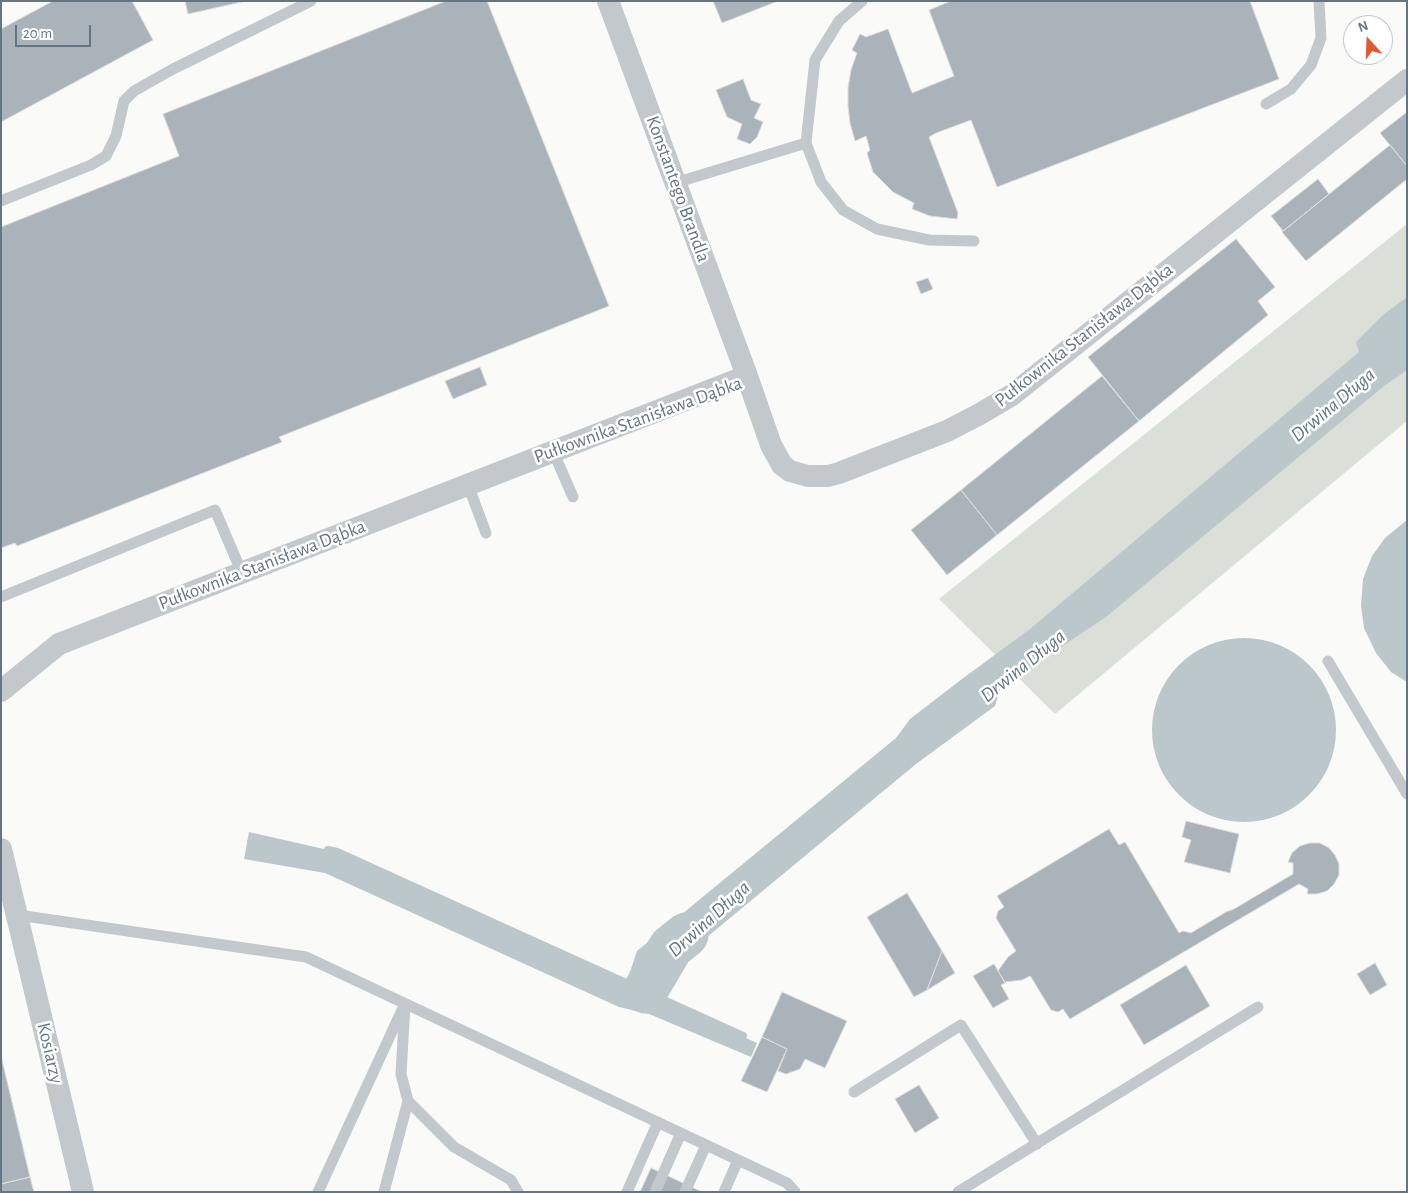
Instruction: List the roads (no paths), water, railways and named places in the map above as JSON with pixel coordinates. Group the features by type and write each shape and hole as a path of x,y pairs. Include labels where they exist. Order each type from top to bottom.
{"street":[{"name":"Konstantego Brandla","path":"608,1 747,376"},
{"name":"Pułkownika Stanisława Dąbka","path":"1,691 59,644 747,376 776,456 786,468 799,473 819,477 839,473 946,431 1012,395 1407,80"},
{"path":"1,849 10,914"},
{"name":"Kosiarzy","path":"10,914 83,1192"}],"lane":[{"path":"1,200 91,165 106,156 116,136 124,101 134,91 173,69 311,1"},
{"path":"862,1 839,21 815,60 806,143 821,182 843,210 877,229 929,240 974,241"},
{"path":"1266,104 1291,89 1312,65 1321,38 1319,1"},
{"path":"676,183 806,143"},
{"path":"553,452 573,497"},
{"path":"468,485 486,533"},
{"path":"1,597 215,510 242,573"},
{"path":"1328,661 1407,794"},
{"path":"10,914 306,957 786,1183 795,1192"},
{"path":"405,1004 400,1074 408,1101 454,1147 511,1180 518,1192"},
{"path":"318,1192 405,1004"},
{"path":"958,1192 1258,1007"},
{"path":"854,1092 961,1024 1037,1144"},
{"path":"384,1192 408,1101"},
{"path":"627,1192 658,1122"},
{"path":"655,1192 681,1134"},
{"path":"685,1192 706,1145"},
{"path":"724,1192 738,1160"}],"water":[{"path":"1407,297 1407,370 1384,386 1106,617 1001,687 995,706 916,764 666,971 649,983 629,975 637,951 896,738 910,719 1030,629 1359,352 1356,342 1383,315"},
{"path":"1407,520 1407,682 1391,672 1376,653 1364,628 1361,606 1363,579 1372,556 1385,538"},
{"path":"1244,638 1262,640 1279,645 1309,665 1329,695 1334,712 1336,730 1334,748 1329,765 1309,795 1279,815 1262,820 1244,822 1226,820 1209,815 1179,795 1159,765 1154,748 1152,730 1154,712 1159,695 1179,665 1209,645 1226,640"},
{"path":"249,832 337,852 757,1043 751,1057 649,1014 619,1007 325,873 244,859"}],"waterway":[{"path":"328,850 337,852 743,1036"},
{"name":"Drwina Długa","path":"645,991 671,947 686,935"}]}
